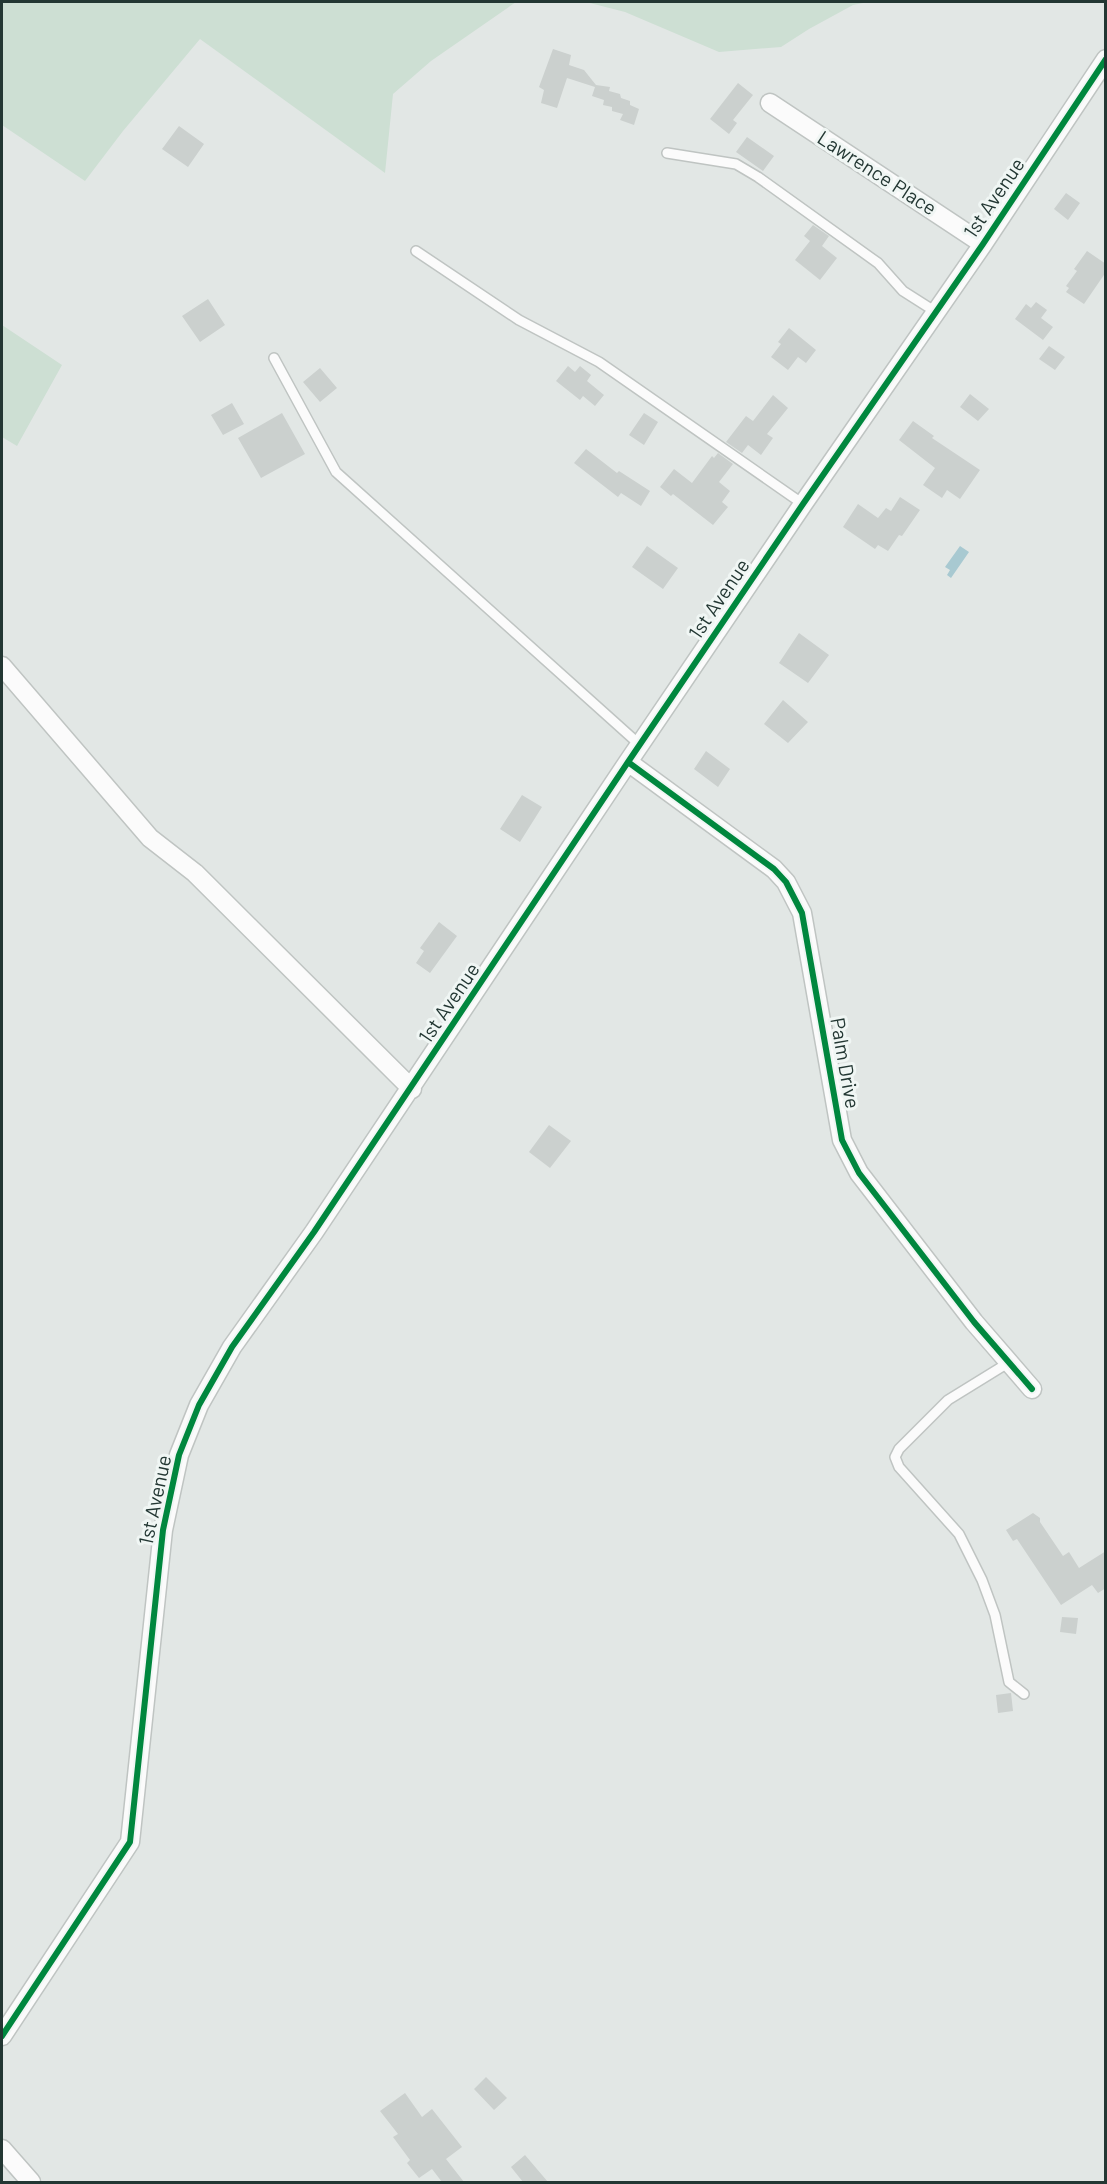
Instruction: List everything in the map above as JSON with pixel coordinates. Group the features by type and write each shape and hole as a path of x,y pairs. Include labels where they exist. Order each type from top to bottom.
{"street":[{"name":"1st Avenue","path":"2,2036 130,1842 163,1530 179,1455 199,1405 232,1347 412,1089 628,762 983,244 1106,59"},
{"name":"Lawrence Place","path":"770,103 983,244"},
{"path":"2,666 150,837 195,873 412,1089"},
{"name":"Palm Drive","path":"628,762 774,869 786,882 802,913 843,1140 850,1157 859,1173 946,1286 1032,1389"},
{"path":"2,2148 31,2182"}],"lane":[{"path":"667,153 736,164 758,177 878,263 903,291 936,312"},
{"path":"416,251 519,320 598,362 803,504"},
{"path":"274,358 336,472 640,745"},
{"path":"1008,1363 948,1400 899,1449 895,1457 898,1467 959,1534 982,1580 995,1615 1009,1682 1024,1694"}],"green space":[{"path":"2,2 516,2 431,61 393,94 385,173 200,39 123,131 85,181 2,125"},
{"path":"586,2 868,2 853,5 781,47 719,52 625,12"},
{"path":"2,325 62,365 17,446 2,437"}],"water":[{"path":"960,546 969,552 951,578 947,575 950,570 945,567"}],"building":[{"path":"553,49 571,55 569,65 584,70 596,85 610,87 609,91 620,94 621,98 630,101 630,105 639,109 634,125 620,120 623,114 612,111 612,107 603,105 604,100 592,96 595,87 567,78 557,108 541,103 544,90 539,87"},
{"path":"738,83 753,95 733,120 737,123 729,134 710,119"},
{"path":"179,126 204,144 188,167 162,149"},
{"path":"747,137 774,156 763,171 736,152"},
{"path":"1066,193 1080,203 1068,220 1054,209"},
{"path":"813,225 829,236 822,246 837,258 820,280 795,260 810,241 804,236"},
{"path":"1087,251 1106,264 1106,272 1084,304 1066,292 1069,288 1066,286 1077,271 1074,269"},
{"path":"208,299 225,325 200,342 182,316"},
{"path":"1036,302 1047,310 1041,318 1053,327 1043,340 1015,319 1026,304 1031,308"},
{"path":"789,328 816,350 806,363 798,357 788,370 771,357 781,344 778,342"},
{"path":"1049,346 1065,357 1055,370 1039,359"},
{"path":"568,366 575,372 580,366 591,375 587,381 604,395 595,406 583,396 580,400 556,381"},
{"path":"320,368 337,388 320,402 303,382"},
{"path":"970,394 989,409 978,421 960,407"},
{"path":"773,395 788,408 767,434 773,438 761,455 748,445 742,453 726,442 746,416 753,421"},
{"path":"232,403 244,424 223,435 211,415"},
{"path":"282,413 305,454 261,478 238,438"},
{"path":"644,413 658,422 644,445 629,435"},
{"path":"913,421 934,436 932,438 980,470 960,499 947,490 942,498 923,485 935,468 899,440"},
{"path":"586,449 617,473 619,471 650,491 641,506 621,493 618,497 574,463"},
{"path":"718,453 733,464 719,482 730,491 722,502 728,507 713,525 673,494 671,496 660,487 674,469 692,483 712,456 714,458"},
{"path":"900,497 920,510 902,536 899,535 888,551 878,545 875,549 843,527 858,504 878,518 886,508 891,511"},
{"path":"647,546 678,568 663,589 632,567"},
{"path":"799,633 829,655 808,683 779,663"},
{"path":"783,700 808,722 788,743 764,724"},
{"path":"706,751 730,769 718,787 694,769"},
{"path":"522,795 542,807 520,842 500,829"},
{"path":"439,922 457,936 430,973 416,963 424,951 420,948"},
{"path":"549,1125 571,1141 550,1168 529,1152"},
{"path":"1033,1513 1040,1518 1040,1522 1063,1556 1069,1552 1079,1568 1106,1551 1106,1588 1098,1593 1092,1585 1061,1605 1017,1539 1013,1541 1006,1530"},
{"path":"1062,1617 1078,1618 1076,1634 1060,1632"},
{"path":"1011,1693 1013,1711 998,1713 996,1695"},
{"path":"486,2077 507,2098 494,2110 474,2089"},
{"path":"405,2093 422,2117 432,2109 462,2147 446,2159 464,2182 442,2182 432,2169 419,2178 407,2163 410,2160 393,2137 398,2134 380,2111"},
{"path":"525,2155 548,2182 523,2182 511,2167"}],"cycle path":[{"path":"2,2036 130,1842 163,1530 179,1455 199,1405 232,1347 314,1232 628,762 983,244 1106,59"},
{"path":"628,762 774,869 786,882 802,913 842,1140 859,1173 974,1322 1032,1389"}]}
